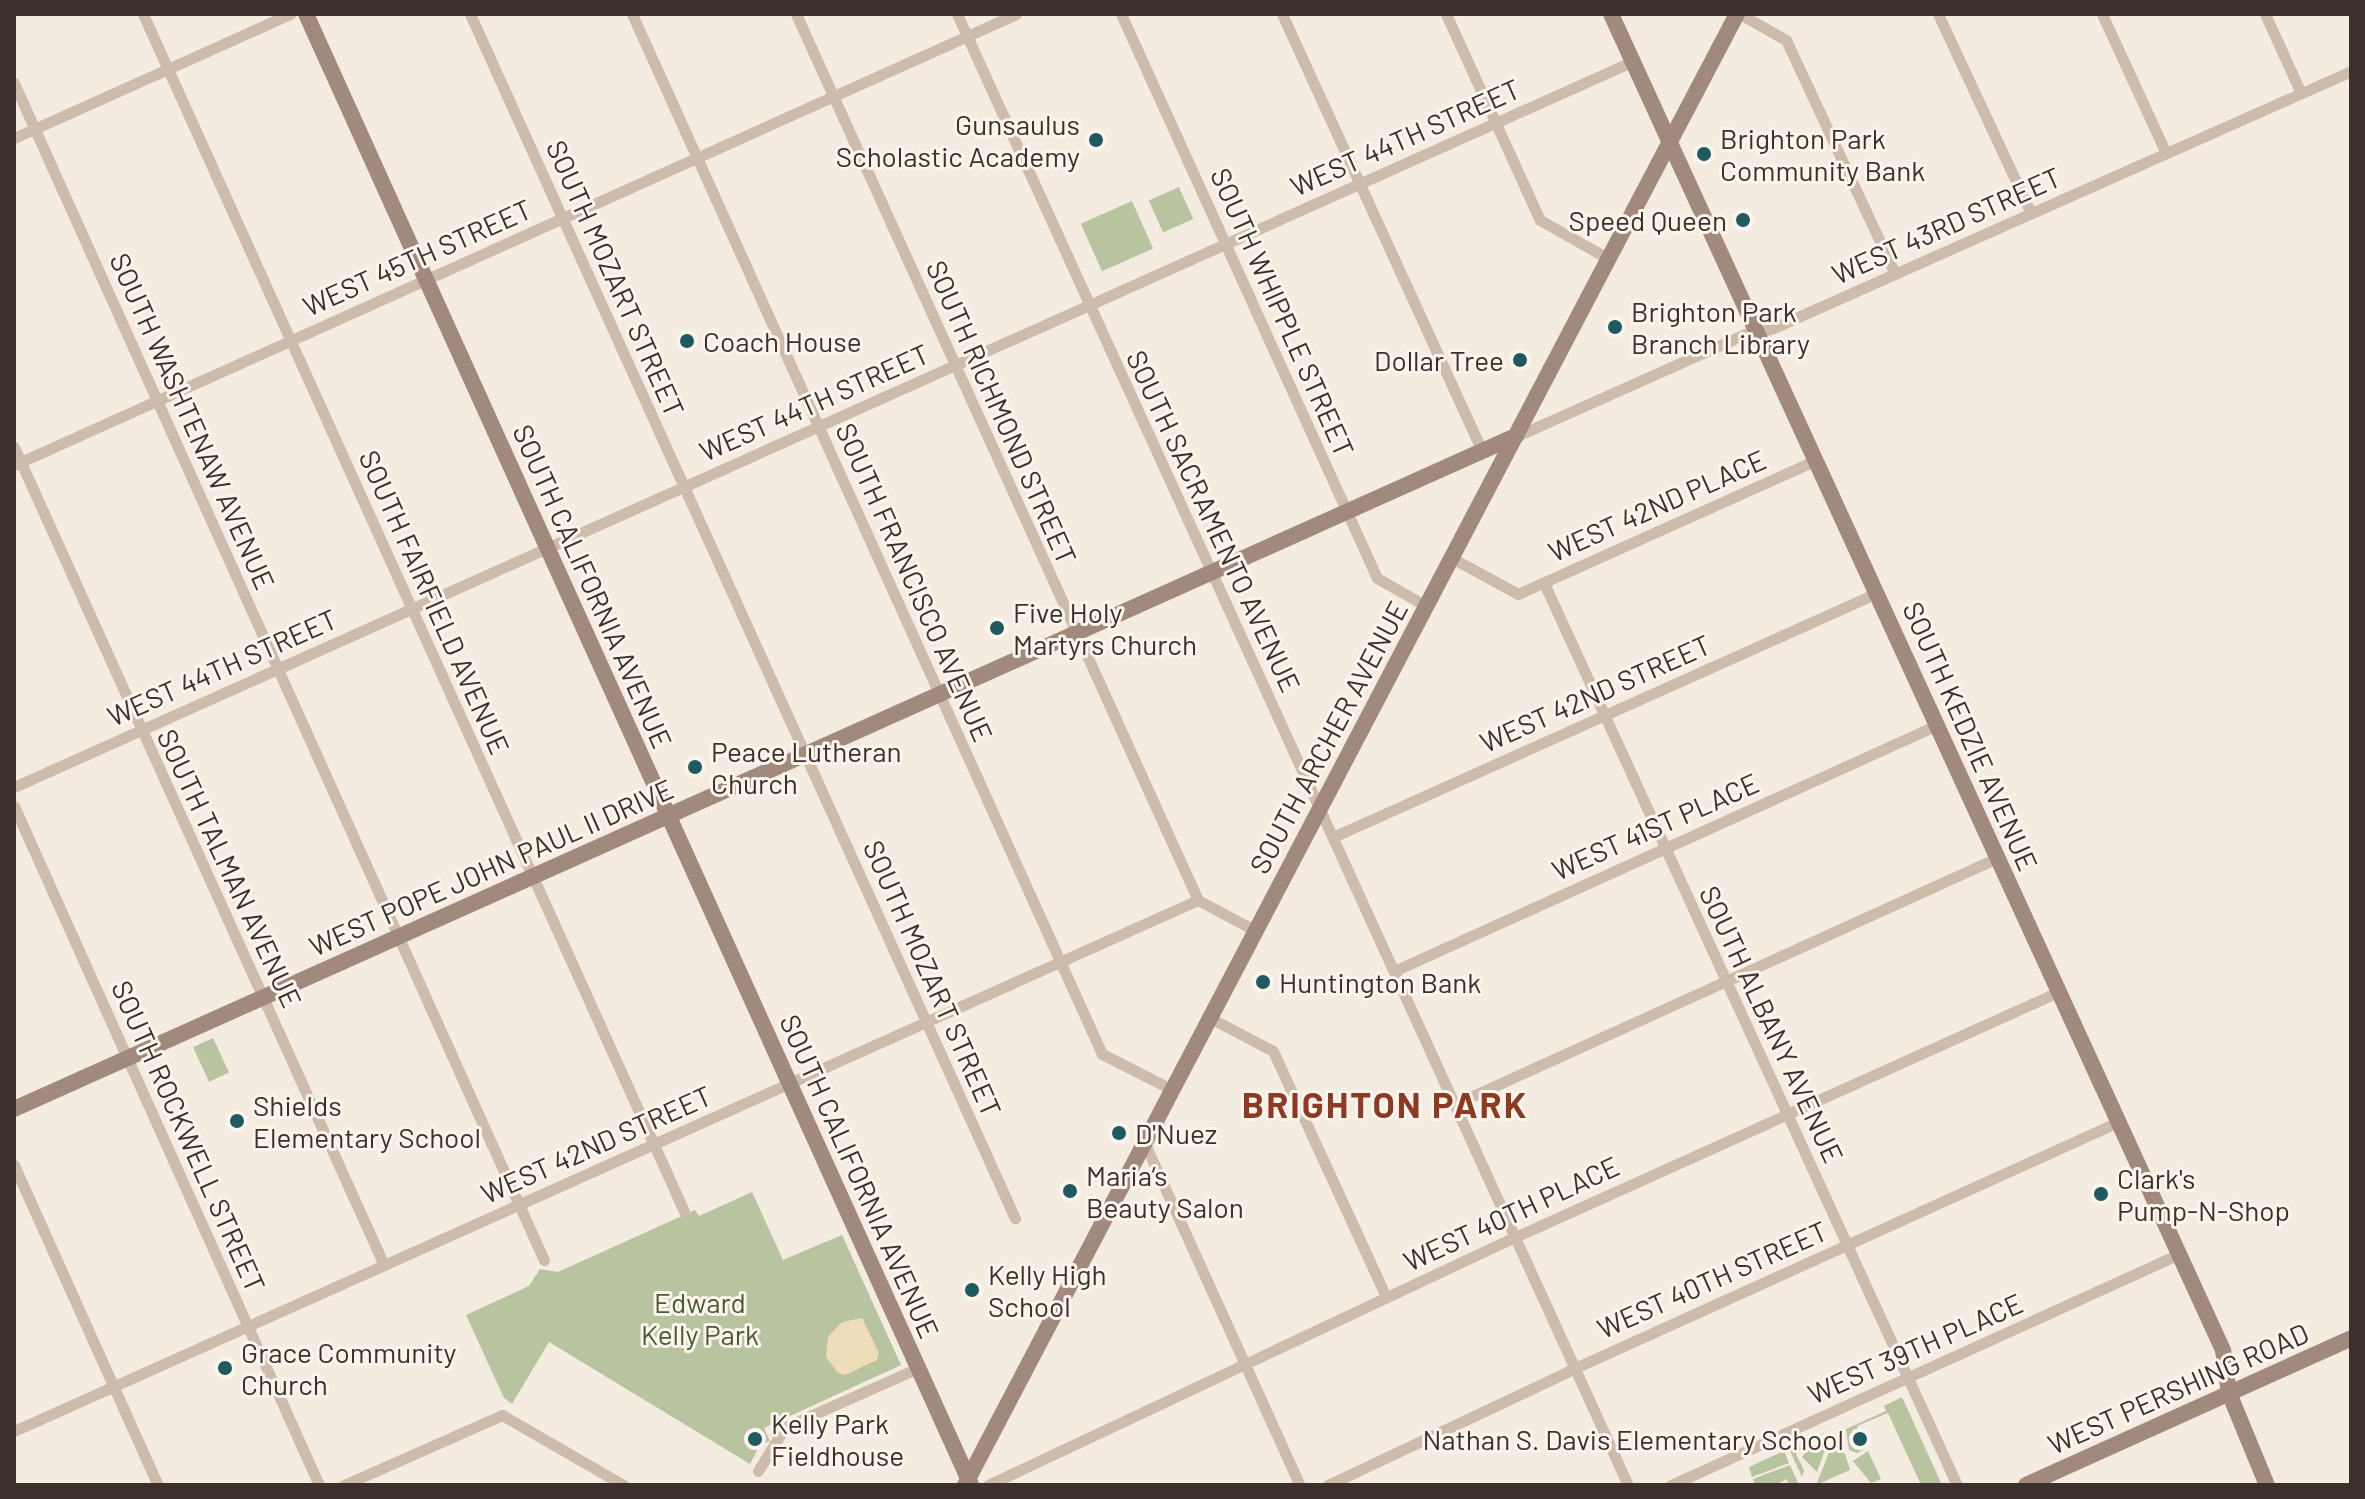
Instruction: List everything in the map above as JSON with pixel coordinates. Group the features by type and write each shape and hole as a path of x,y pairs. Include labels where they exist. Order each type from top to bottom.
{"main road":[{"name":"SOUTH CALIFORNIA AVENUE","path":"306,14 968,1483"},
{"name":"SOUTH KEDZIE AVENUE","path":"1611,14 2223,1350 2229,1393 2267,1485"},
{"name":"SOUTH ARCHER AVENUE","path":"968,1483 1738,14"},
{"name":"WEST POPE JOHN PAUL II DRIVE","path":"14,1109 1516,436"},
{"name":"WEST PERSHING ROAD","path":"2026,1485 2351,1338"}],"street":[{"name":"SOUTH FAIRFIELD AVENUE","path":"143,14 684,1211"},
{"path":"14,138 290,14"},
{"name":"SOUTH MOZART STREET","path":"470,14 1015,1218"},
{"name":"SOUTH FRANCISCO AVENUE","path":"632,14 1102,1054 1173,1090"},
{"name":"SOUTH RICHMOND STREET","path":"796,14 1198,900"},
{"name":"SOUTH SACRAMENTO AVENUE","path":"957,14 1628,1485"},
{"name":"WEST 45TH STREET","path":"17,463 1016,14"},
{"name":"SOUTH WHIPPLE STREET","path":"1121,14 1377,578 1426,606"},
{"path":"1282,14 1482,451"},
{"path":"1446,14 1540,220 1609,259"},
{"path":"1738,14 1786,40 1895,274"},
{"path":"1938,14 2031,213"},
{"path":"2102,14 2166,153"},
{"path":"2265,14 2301,93"},
{"name":"WEST 44TH STREET","path":"14,787 1633,61"},
{"name":"WEST 43RD STREET","path":"1516,436 1745,334 1895,274 2351,71"},
{"name":"SOUTH WASHTENAW AVENUE","path":"14,83 544,1260"},
{"name":"SOUTH TALMAN AVENUE","path":"14,447 17,463 384,1265"},
{"name":"WEST 42ND PLACE","path":"1452,558 1518,594 1816,460"},
{"name":"SOUTH ALBANY AVENUE","path":"1544,583 1957,1485"},
{"name":"WEST 42ND STREET","path":"1333,837 1877,593"},
{"name":"WEST 41ST PLACE","path":"1394,971 1937,725"},
{"name":"SOUTH ROCKWELL STREET","path":"14,806 319,1485"},
{"path":"1455,1104 1997,858"},
{"path":"1198,900 1256,931"},
{"name":"WEST 42ND STREET","path":"14,1431 1198,900"},
{"name":"WEST 40TH PLACE","path":"988,1485 1515,1237 2058,992"},
{"path":"1210,1018 1273,1051 1386,1297"},
{"name":"WEST 40TH STREET","path":"1328,1485 1575,1368 2118,1122"},
{"path":"1145,1144 1300,1485"},
{"path":"14,1165 158,1485"},
{"name":"WEST 39TH PLACE","path":"1671,1485 2179,1254"},
{"path":"758,1471 785,1427 918,1368"},
{"path":"344,1485 502,1415 623,1485"}],"green space":[{"path":"1179,187 1193,219 1163,232 1149,200"},
{"path":"1132,201 1153,249 1102,271 1081,224"},
{"path":"213,1038 229,1072 209,1082 193,1047"},
{"name":"Edward Kelly Park","path":"752,1192 783,1260 842,1235 901,1365 764,1428 770,1441 760,1445 750,1464 549,1342 512,1404 504,1398 466,1315 529,1286 540,1269 558,1272 695,1210 699,1216"},
{"path":"1902,1397 1942,1485 1921,1485 1888,1413 1857,1426 1867,1448 1857,1453 1849,1450 1846,1429 1886,1411 1884,1406"},
{"path":"1832,1429 1811,1440 1796,1454 1804,1470 1802,1477 1789,1449"},
{"path":"1813,1444 1825,1450 1817,1472 1802,1457"},
{"path":"1832,1445 1845,1454 1850,1470 1816,1485"},
{"path":"1784,1451 1789,1463 1752,1477 1749,1467"},
{"path":"1868,1451 1881,1479 1871,1483 1853,1461"},
{"path":"1790,1465 1799,1485 1790,1485 1786,1479 1776,1485 1755,1485 1753,1479"}],"sand":[{"path":"862,1318 879,1353 877,1360 845,1375 838,1373 826,1357 828,1337 842,1322"}],"place":[{"name":"Gunsaulus Scholastic Academy","path":"1096,140"},
{"name":"Brighton Park Community Bank","path":"1704,154"},
{"name":"Speed Queen","path":"1743,220"},
{"name":"Brighton Park Branch Library","path":"1615,327"},
{"name":"Coach House","path":"687,341"},
{"name":"Dollar Tree","path":"1520,360"},
{"name":"Five Holy Martyrs Church","path":"997,628"},
{"name":"Peace Lutheran Church","path":"695,767"},
{"name":"Huntington Bank","path":"1263,982"},
{"name":"Shields Elementary School","path":"237,1121"},
{"name":"D'Nuez","path":"1119,1133"},
{"name":"Maria’s Beauty Salon","path":"1070,1191"},
{"name":"Clark's Pump-N-Shop","path":"2101,1194"},
{"name":"Kelly High School","path":"972,1290"},
{"name":"Grace Community Church","path":"225,1368"},
{"name":"Kelly Park Fieldhouse","path":"755,1439"},
{"name":"Nathan S. Davis Elementary School","path":"1860,1439"}],"district":[{"name":"BRIGHTON PARK","path":"1385,1104"}]}
